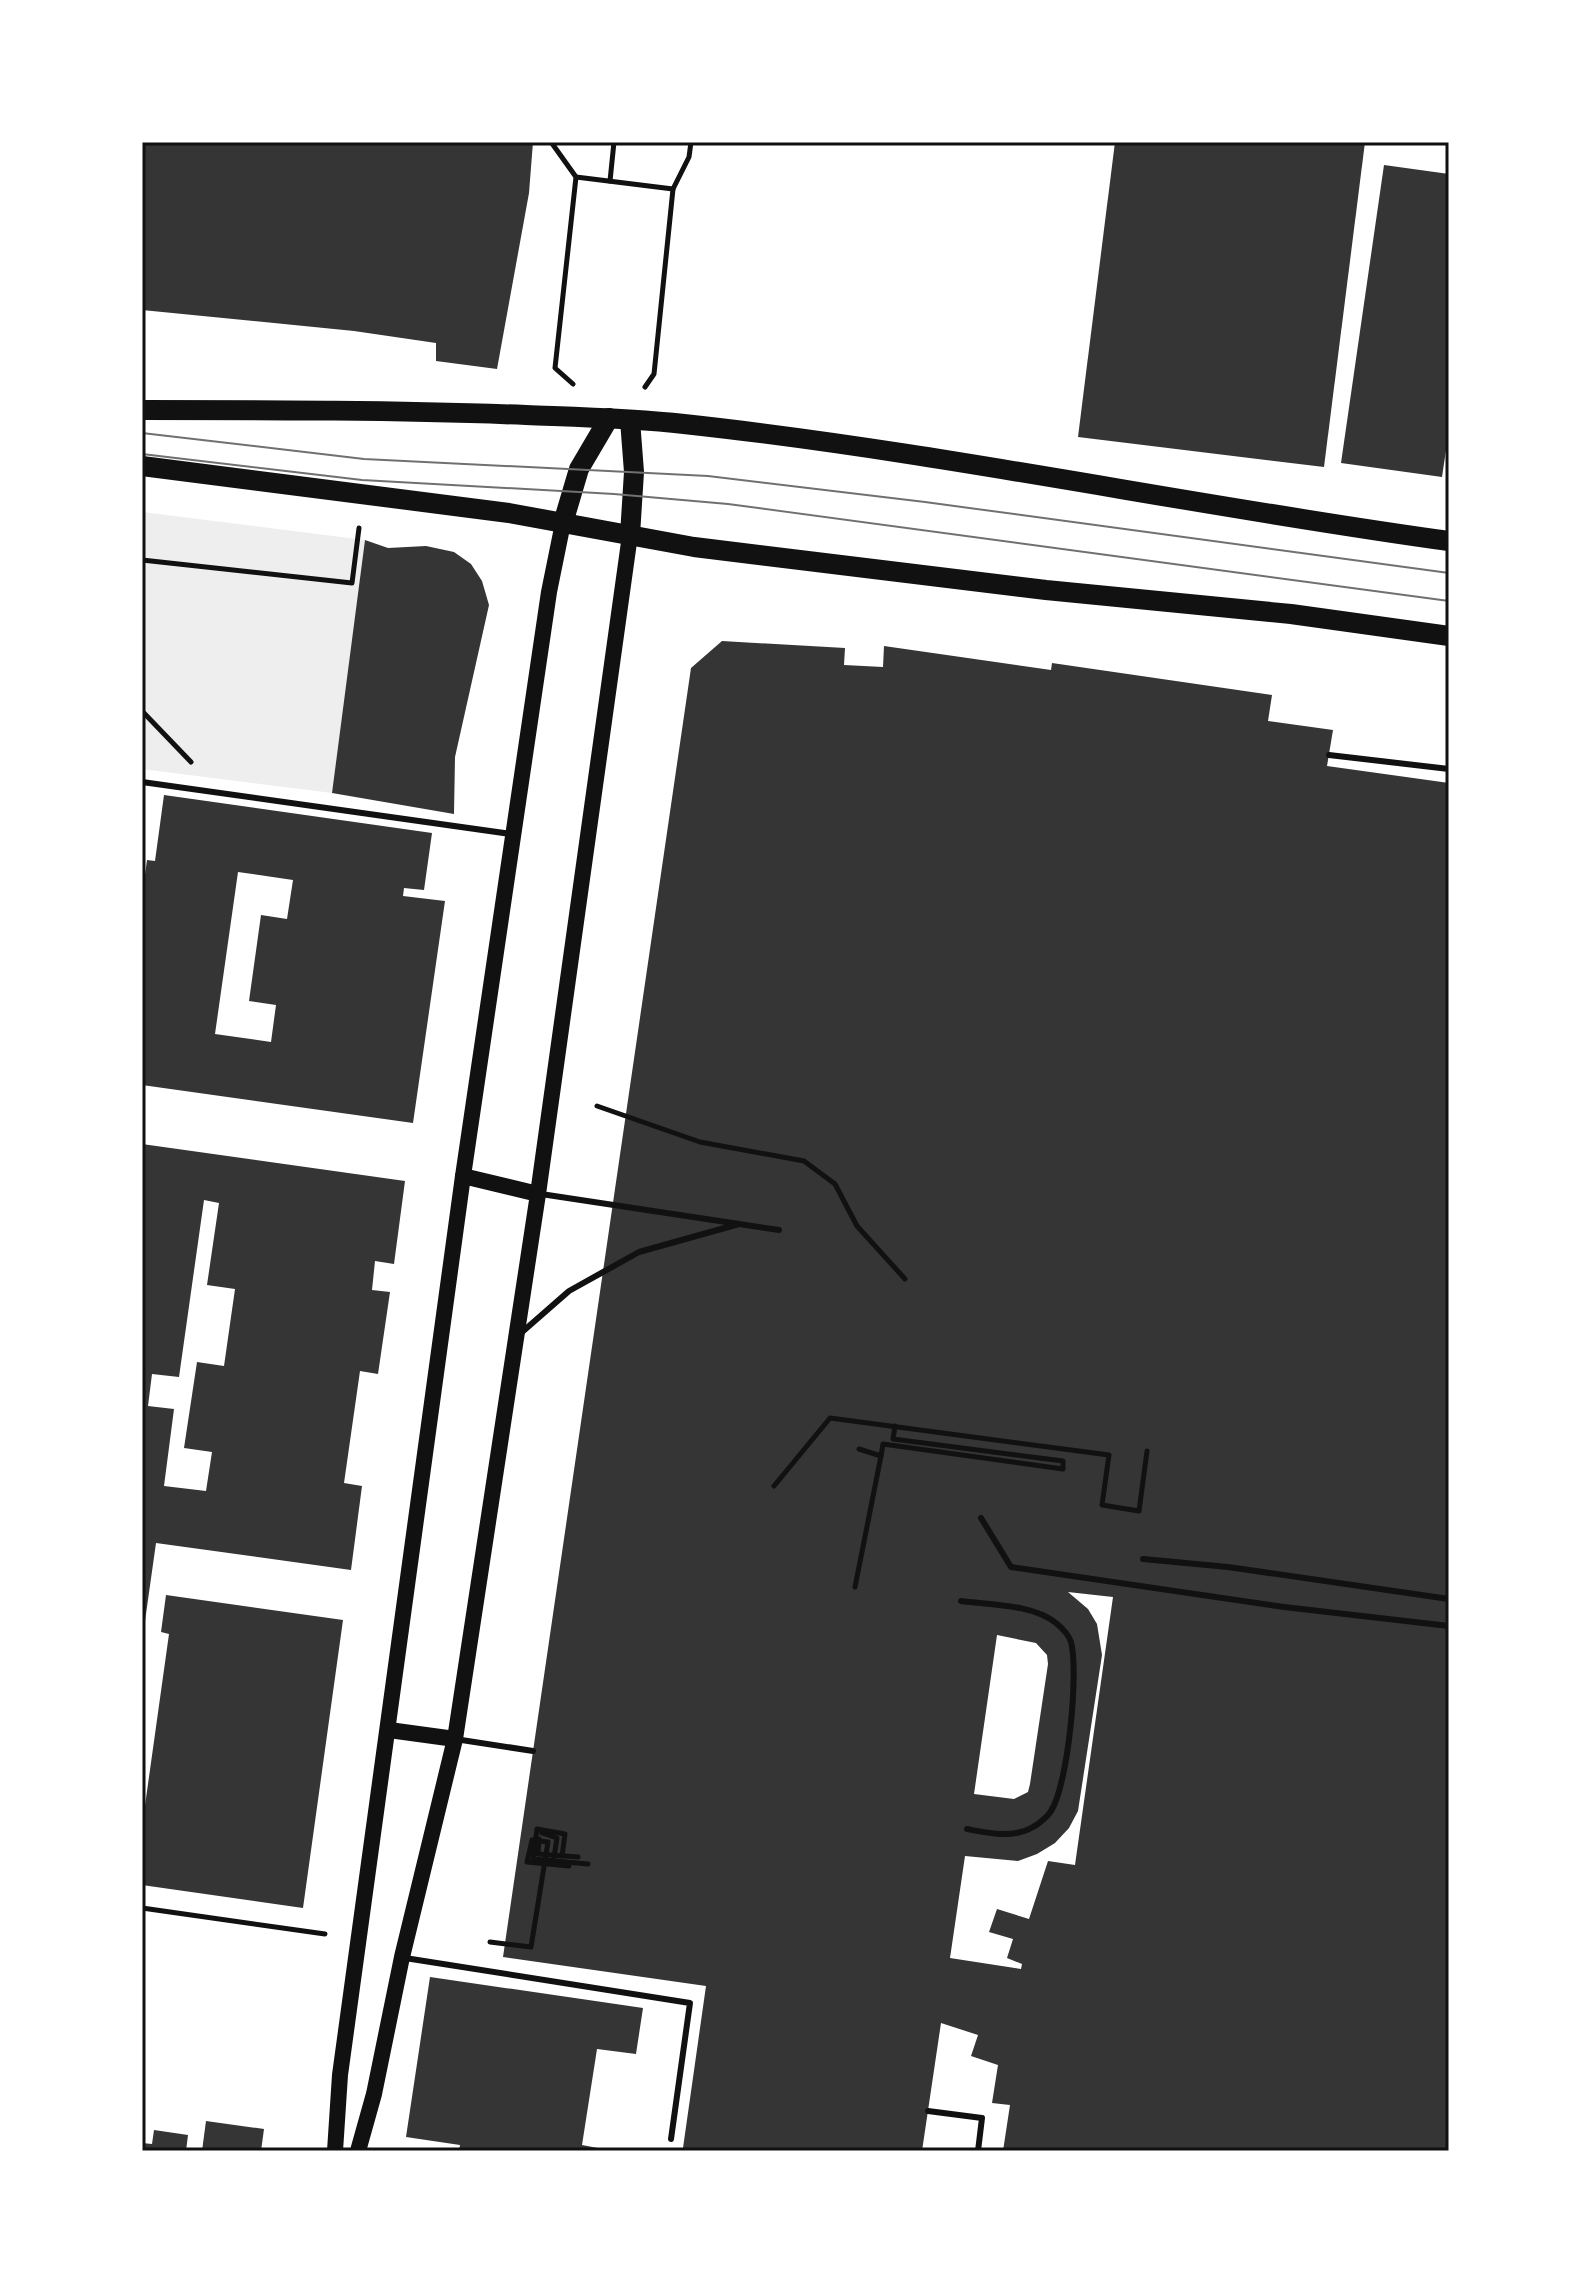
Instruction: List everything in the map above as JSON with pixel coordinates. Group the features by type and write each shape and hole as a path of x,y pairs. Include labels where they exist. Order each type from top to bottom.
{"main road":[{"path":"142,410 396,410 609,418 725,429 930,457 1312,522 1449,541"},
{"path":"335,2151 340,2075 463,1176 549,592 563,523 579,469 609,418"},
{"path":"358,2151 374,2094 402,1957 455,1739 538,1194 630,535 634,472 630,420"},
{"path":"142,466 402,499 563,523 694,547 949,579 1291,614 1449,636"},
{"path":"463,1176 538,1194"},
{"path":"389,1730 455,1739"}],"lane":[{"path":"1329,755 1449,769"},
{"path":"142,782 515,835"},
{"path":"538,1194 779,1230"},
{"path":"517,1337 569,1291 639,1252 739,1224"},
{"path":"981,1518 1011,1567 1284,1607 1449,1626"},
{"path":"1143,1559 1228,1567 1449,1599"},
{"path":"961,1601 1030,1611 1054,1621 1070,1638 1075,1662 1073,1699 1059,1792 1050,1813 1032,1828 1013,1833 993,1834 967,1829"},
{"path":"455,1739 533,1751"},
{"path":"402,1957 690,2003 671,2139"},
{"path":"928,2111 982,2118 978,2151"}],"path":[{"path":"551,142 576,177 555,368 609,418 631,404 654,374 673,189 689,157 691,142"},
{"path":"610,181 613,146"},
{"path":"576,177 673,189"},
{"path":"142,560 352,583 359,528"},
{"path":"142,711 221,793"},
{"path":"597,1106 700,1142 804,1161 835,1184 857,1226 905,1279"},
{"path":"774,1486 830,1418 1109,1455 1102,1505 1139,1511 1147,1451"},
{"path":"855,1587 883,1444 1063,1469 1063,1461 893,1439 895,1426"},
{"path":"859,1449 881,1456"},
{"path":"562,1856 565,1834 537,1829 533,1859 588,1864"},
{"path":"553,1865 555,1851 557,1838 540,1832 538,1854 550,1855 562,1856 578,1857"},
{"path":"505,1944 531,1947 535,1917 543,1873 545,1858 548,1842 532,1840 527,1862 540,1863 553,1865 569,1866"},
{"path":"142,1908 325,1934"}],"shaded area":[{"path":"142,512 365,540 332,793 142,769"}],"building":[{"path":"142,142 533,142 529,193 497,369 436,361 436,343 354,331 142,310"},
{"path":"1115,142 1365,142 1324,467 1078,437"},
{"path":"1384,165 1449,174 1449,430 1442,477 1341,463"},
{"path":"365,540 388,548 426,546 454,552 471,564 482,581 489,605 455,757 454,814 332,793"},
{"path":"722,641 845,648 844,665 883,667 884,646 1051,670 1052,663 1272,695 1268,721 1333,730 1327,766 1449,783 1449,2151 1003,2151 1010,2105 992,2103 998,2065 971,2056 978,2035 941,2023 922,2151 705,2151 683,2148 706,1986 503,1957 691,668","holes":["1068,1592 1113,1597 1075,1865 1048,1861 1029,1919 997,1909 989,1932 1013,1939 1007,1958 1022,1964 1021,1969 950,1958 965,1856 1018,1861 1037,1854 1055,1843 1069,1828 1078,1811 1102,1655 1097,1624 1088,1609","997,1635 1036,1643 1047,1655 1048,1664 1028,1792 1014,1799 974,1794"]},
{"path":"164,795 432,833 424,890 404,888 403,896 445,901 413,1123 142,1085 142,897 147,860 155,861","holes":["238,872 293,880 287,919 261,915 249,1001 276,1005 271,1042 215,1034"]},
{"path":"142,1144 405,1181 394,1264 375,1261 372,1290 390,1292 378,1374 360,1371 344,1483 362,1486 351,1570 156,1543 144,1628","holes":["204,1200 219,1203 207,1285 235,1289 224,1366 197,1362 184,1448 212,1452 206,1491 164,1486 174,1409 148,1406 152,1374 179,1377"]},
{"path":"166,1595 343,1620 303,1908 142,1885 142,1827 169,1634 161,1632"},
{"path":"430,1977 643,2008 636,2054 597,2049 582,2145 613,2151 459,2151 460,2145 406,2137"},
{"path":"206,2121 264,2129 261,2151 202,2151"},
{"path":"154,2130 188,2135 186,2151 142,2151 142,2143 152,2144"}],"tram line":[{"path":"142,433 364,459 708,476 1449,573"},
{"path":"142,454 362,480 614,494 728,504 1449,601"}]}
